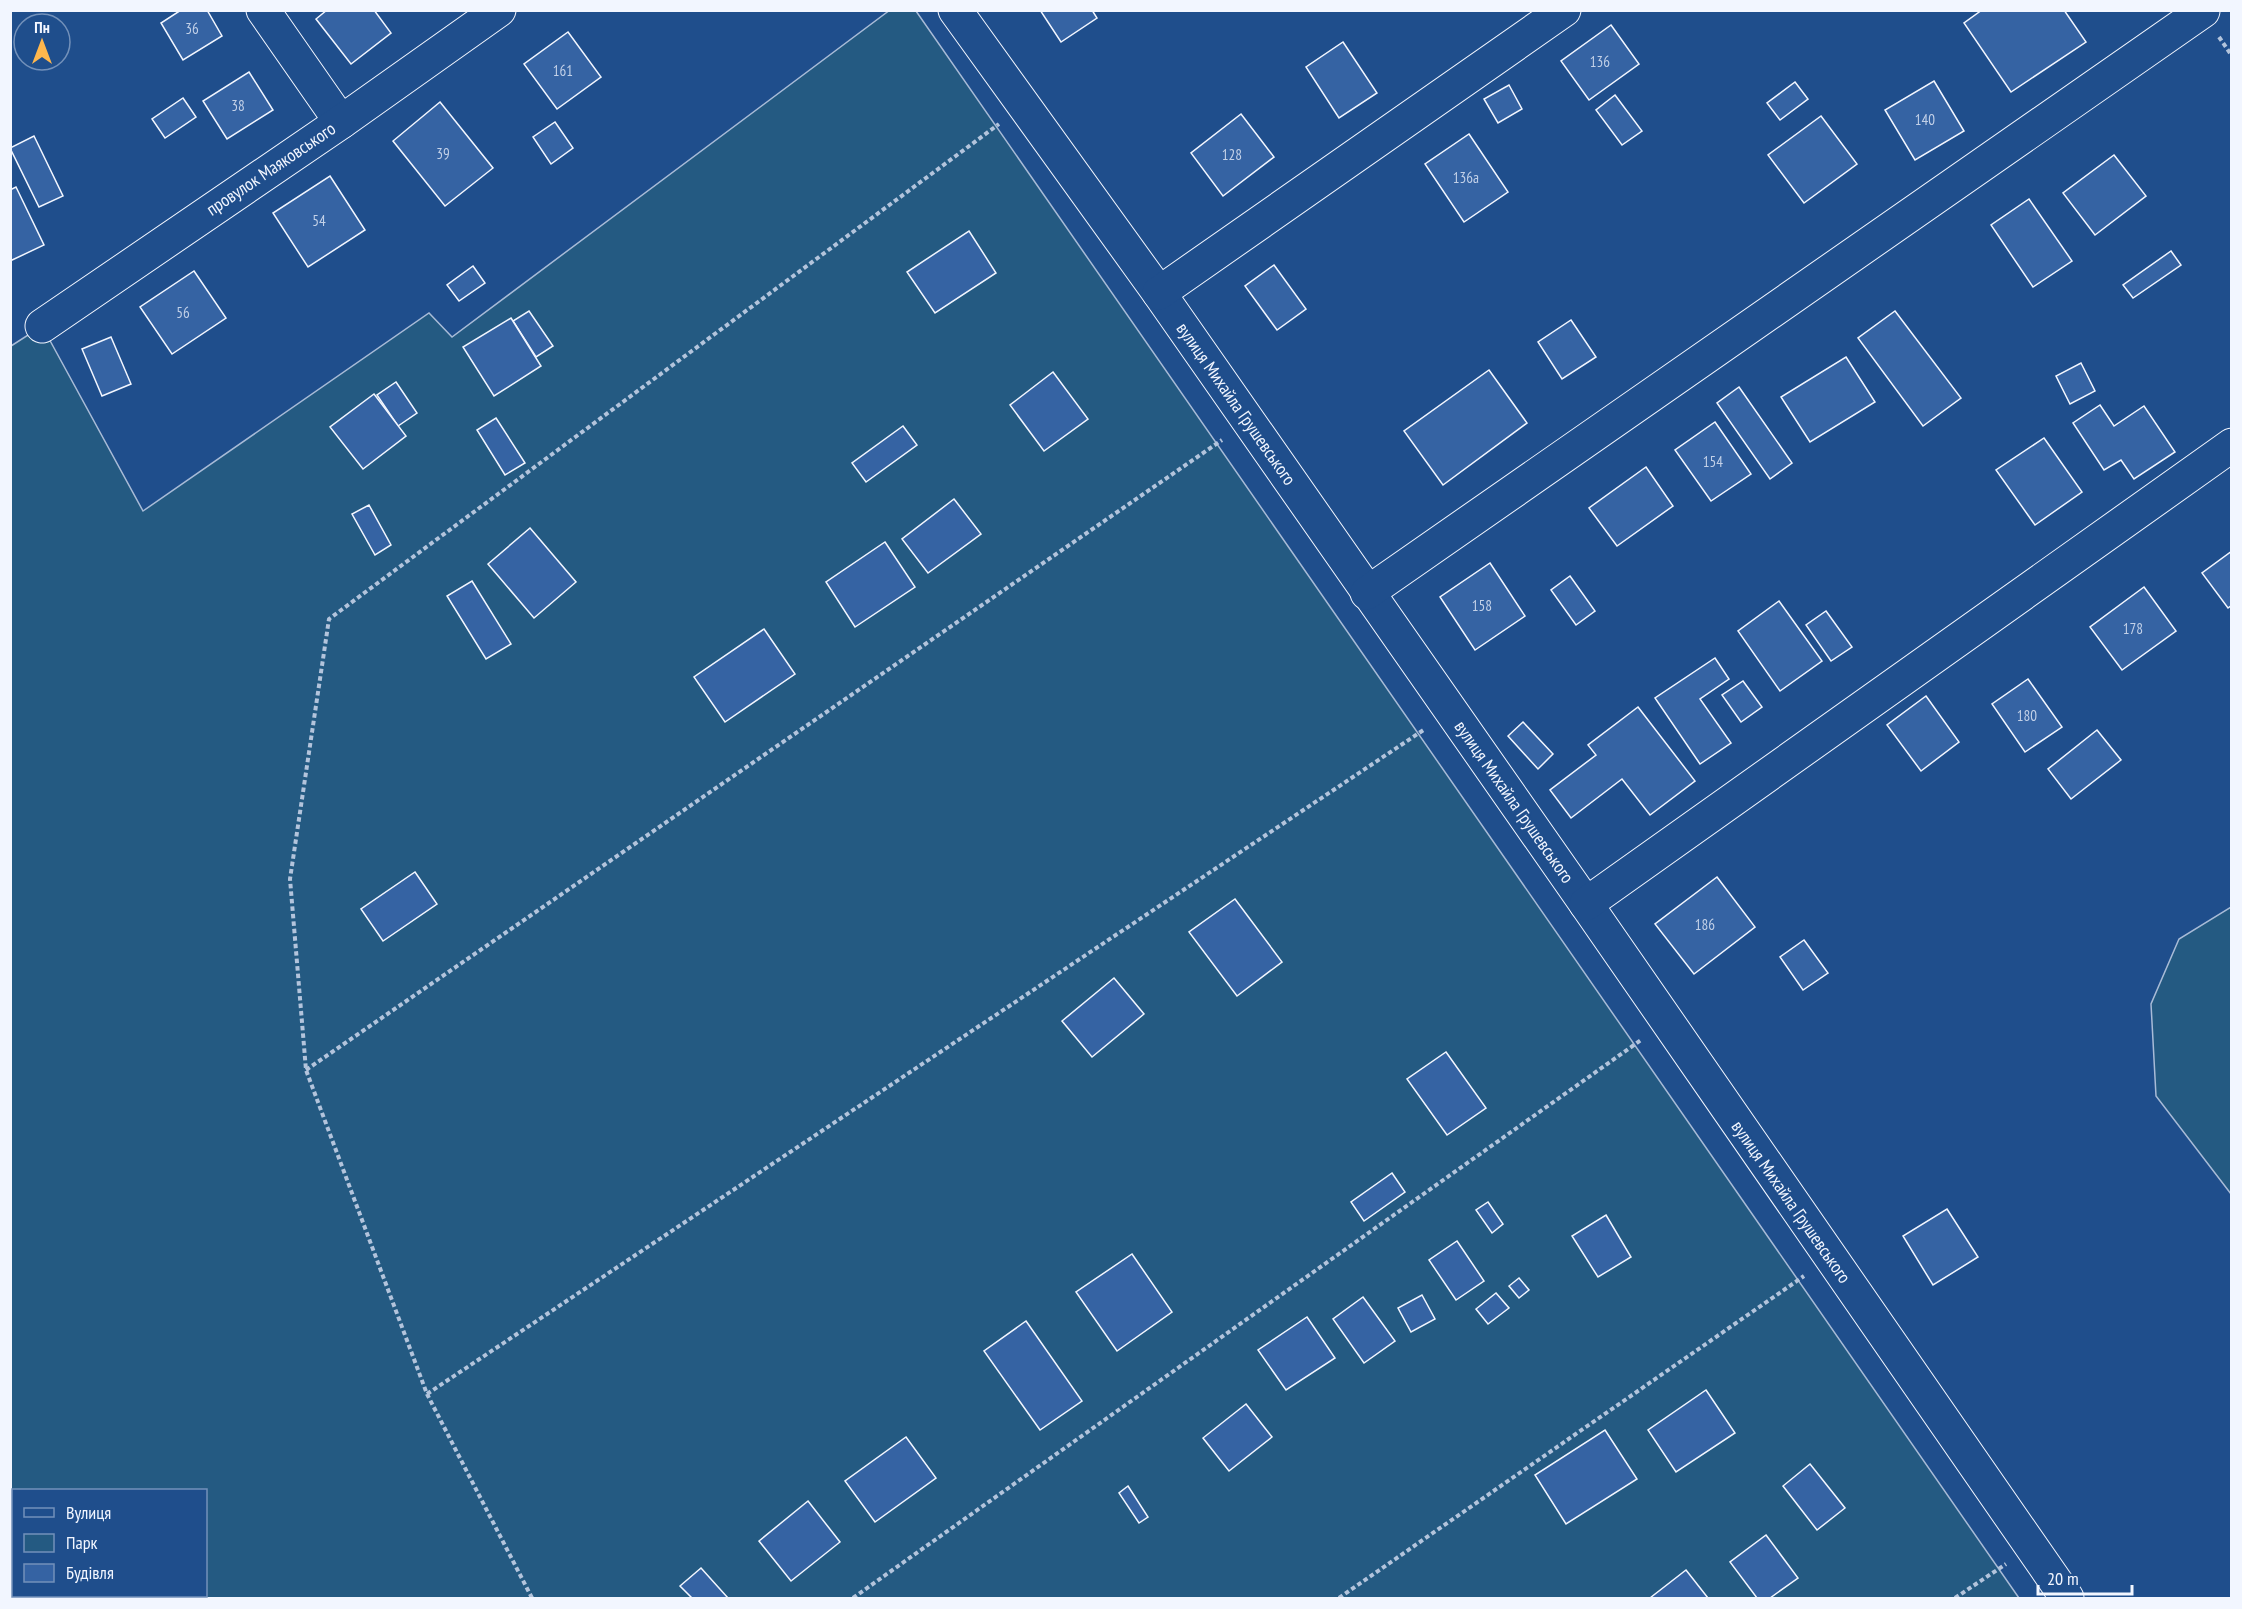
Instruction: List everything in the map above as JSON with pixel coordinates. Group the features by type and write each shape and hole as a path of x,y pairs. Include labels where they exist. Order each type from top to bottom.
{"street":[{"path":"263,10 341,122"},
{"name":"провулок Маяковського","path":"42,326 341,122 499,10"},
{"name":"вулиця Михайла Грушевського","path":"955,10 1159,293 1586,904 2067,1599"},
{"path":"1159,293 1564,10"},
{"path":"1367,593 2203,11"},
{"path":"1586,904 2232,445"}],"path":[{"path":"532,1599 427,1394 306,1070 290,879 329,619 1023,106"},
{"path":"306,1070 1249,422"},
{"path":"427,1394 1450,712"},
{"path":"853,1599 1666,1022"},
{"path":"1339,1599 1830,1258"},
{"path":"1955,1599 2031,1547"}],"green space":[{"path":"890,10 916,11 2019,1598 11,1598 11,346 42,326 143,511 429,313 452,337"},
{"path":"2231,907 2231,1194 2156,1096 2151,1004 2179,939"}],"building":[{"path":"181,10 207,10 222,36 183,60 161,23"},
{"path":"327,10 374,10 391,33 351,64 316,19"},
{"path":"1040,10 1092,10 1097,18 1061,42"},
{"path":"1982,10 2064,10 2086,42 2011,92 1964,23"},
{"path":"1611,25 1639,64 1589,100 1561,61"},
{"path":"568,32 601,77 557,109 524,64"},
{"path":"1343,42 1377,93 1339,118 1306,67"},
{"path":"249,72 273,110 227,139 203,101"},
{"path":"1934,81 1964,131 1915,160 1885,110"},
{"path":"1795,82 1808,99 1780,120 1767,103"},
{"path":"1509,85 1522,109 1498,123 1484,99"},
{"path":"1615,95 1642,131 1622,145 1596,110"},
{"path":"183,98 196,117 165,138 152,119"},
{"path":"440,102 493,168 445,206 393,141"},
{"path":"1241,114 1274,157 1223,196 1191,153"},
{"path":"1821,116 1857,164 1804,203 1768,155"},
{"path":"555,122 573,148 551,164 533,137"},
{"path":"1469,134 1508,192 1464,222 1425,164"},
{"path":"34,136 63,196 39,207 10,148"},
{"path":"2114,155 2146,196 2095,235 2063,193"},
{"path":"330,176 365,230 308,267 273,213"},
{"path":"16,187 44,245 10,261 10,190"},
{"path":"2029,199 2072,261 2033,287 1991,225"},
{"path":"969,231 996,273 935,313 907,272"},
{"path":"2171,251 2181,265 2133,298 2123,285"},
{"path":"1274,265 1306,309 1277,330 1245,286"},
{"path":"473,266 485,283 459,301 447,285"},
{"path":"194,271 226,318 172,354 140,307"},
{"path":"529,311 553,346 536,357 513,321"},
{"path":"1895,311 1961,398 1923,426 1858,338"},
{"path":"511,318 541,366 494,396 463,347"},
{"path":"1571,320 1596,357 1562,379 1538,342"},
{"path":"111,337 131,384 102,396 82,349"},
{"path":"1846,357 1875,402 1810,442 1781,397"},
{"path":"2081,363 2095,391 2070,404 2056,376"},
{"path":"1489,370 1527,423 1443,485 1404,431"},
{"path":"1053,372 1088,419 1044,451 1010,405"},
{"path":"396,382 417,413 398,426 377,395"},
{"path":"1739,387 1792,463 1770,479 1717,403"},
{"path":"374,394 406,436 363,469 330,427"},
{"path":"2100,405 2114,426 2144,406 2175,452 2134,479 2121,460 2104,470 2073,423"},
{"path":"496,418 525,463 505,475 477,430"},
{"path":"1715,422 1751,474 1711,501 1675,450"},
{"path":"903,426 917,445 866,482 852,463"},
{"path":"2044,438 2082,492 2035,525 1996,470"},
{"path":"1646,467 1673,506 1617,546 1589,508"},
{"path":"954,499 981,534 928,573 902,539"},
{"path":"369,505 391,545 375,555 352,514"},
{"path":"530,528 576,582 534,618 488,564"},
{"path":"885,542 915,587 855,627 826,582"},
{"path":"2232,551 2232,605 2228,608 2202,573"},
{"path":"1490,563 1525,616 1475,650 1440,597"},
{"path":"1570,576 1595,611 1576,625 1551,590"},
{"path":"472,581 511,644 486,659 447,596"},
{"path":"2144,587 2176,631 2122,670 2090,627"},
{"path":"1779,601 1822,661 1780,691 1738,631"},
{"path":"1826,611 1852,647 1831,661 1806,625"},
{"path":"764,629 795,674 725,722 694,677"},
{"path":"1715,658 1729,679 1700,699 1731,743 1700,764 1655,698"},
{"path":"2028,679 2062,727 2025,752 1992,704"},
{"path":"1743,681 1762,707 1741,722 1722,695"},
{"path":"1926,696 1959,742 1921,771 1887,725"},
{"path":"1638,707 1695,781 1650,815 1622,779 1571,818 1550,790 1596,755 1588,745"},
{"path":"1523,722 1553,754 1538,769 1508,736"},
{"path":"2097,730 2121,760 2071,799 2048,769"},
{"path":"415,872 437,904 383,941 361,909"},
{"path":"1717,877 1755,927 1694,974 1655,924"},
{"path":"1235,899 1282,962 1237,996 1189,932"},
{"path":"1804,940 1828,973 1803,990 1780,957"},
{"path":"1114,978 1144,1014 1092,1057 1062,1021"},
{"path":"1446,1052 1486,1108 1447,1135 1407,1079"},
{"path":"1392,1173 1405,1192 1364,1221 1351,1202"},
{"path":"1488,1202 1503,1224 1492,1233 1476,1210"},
{"path":"1947,1209 1978,1257 1933,1285 1903,1236"},
{"path":"1606,1215 1631,1257 1598,1277 1572,1236"},
{"path":"1457,1241 1484,1281 1456,1300 1429,1260"},
{"path":"1132,1254 1172,1312 1117,1351 1076,1292"},
{"path":"1519,1278 1529,1290 1519,1298 1509,1286"},
{"path":"1496,1293 1509,1308 1488,1324 1476,1309"},
{"path":"1422,1295 1435,1319 1411,1332 1398,1308"},
{"path":"1363,1297 1395,1341 1364,1363 1333,1319"},
{"path":"1307,1317 1335,1358 1286,1390 1258,1350"},
{"path":"1026,1321 1082,1401 1040,1430 984,1351"},
{"path":"1706,1390 1735,1433 1676,1472 1648,1430"},
{"path":"1246,1404 1272,1437 1229,1471 1203,1438"},
{"path":"1605,1430 1637,1479 1566,1524 1535,1475"},
{"path":"906,1437 936,1478 875,1522 845,1481"},
{"path":"1810,1464 1845,1508 1817,1530 1783,1486"},
{"path":"1128,1486 1148,1517 1139,1523 1119,1493"},
{"path":"808,1501 840,1542 791,1581 759,1541"},
{"path":"1766,1535 1798,1578 1770,1598 1757,1598 1730,1562"},
{"path":"701,1568 728,1598 692,1598 680,1586"},
{"path":"1686,1570 1708,1598 1650,1598"}]}
